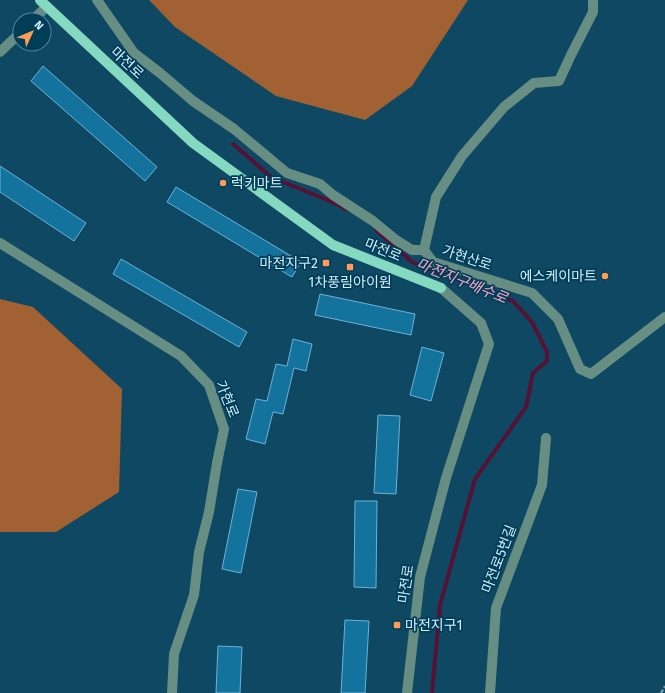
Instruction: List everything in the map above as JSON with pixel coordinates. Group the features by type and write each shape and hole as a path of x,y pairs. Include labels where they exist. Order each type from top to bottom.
{"main road":[{"name":"마전로","path":"43,4 193,143 333,245 441,288"}],"street":[{"path":"97,0 134,53 193,101 234,129 287,173 320,184 333,195 374,221 396,240 412,250 424,250"},
{"name":"가현산로","path":"593,0 593,12 559,81 534,83 504,107 462,156 436,197 424,250 433,262 532,293 558,319 580,370 591,374 665,317"},
{"path":"0,52 12,41"},
{"name":"가현로","path":"0,243 181,356 209,385 224,429 209,512 199,552 194,595 174,654 172,693"},
{"name":"마전로","path":"407,693 420,577 446,478 489,344 481,323 441,288"},
{"name":"마전로5번길","path":"490,693 496,608 542,485 546,438"}],"path":[{"path":"661,693 665,686"}],"shaded area":[{"path":"149,0 468,0 412,86 365,120 276,96 175,27"},
{"path":"0,299 33,307 122,389 119,492 56,532 0,532"}],"building":[{"path":"43,66 157,167 145,181 31,81"},
{"path":"0,166 86,223 74,241 0,192"},
{"path":"176,187 301,262 292,277 167,202"},
{"path":"121,259 247,332 239,347 113,274"},
{"path":"320,294 415,314 411,335 315,315"},
{"path":"293,339 312,344 306,371 294,368 283,414 273,412 265,444 246,439 256,399 267,401 276,364 287,366"},
{"path":"422,347 444,353 431,401 410,395"},
{"path":"378,415 400,416 396,494 374,493"},
{"path":"238,489 257,492 241,573 222,569"},
{"path":"355,501 377,501 376,588 354,587"},
{"path":"345,620 369,621 365,693 341,693"},
{"path":"218,646 242,647 240,693 216,693"}],"waterway":[{"name":"마전지구배수로","path":"233,144 271,177 348,210"},
{"name":"마전지구배수로","path":"376,230 412,262 513,301 532,322 547,352 547,361 533,373 526,407 475,479 440,605 432,693"}],"place":[{"name":"럭키마트","path":"223,183"},
{"name":"마전지구2","path":"326,263"},
{"name":"1차풍림아이원","path":"350,267"},
{"name":"에스케이마트","path":"605,276"},
{"name":"마전지구1","path":"397,625"}]}
